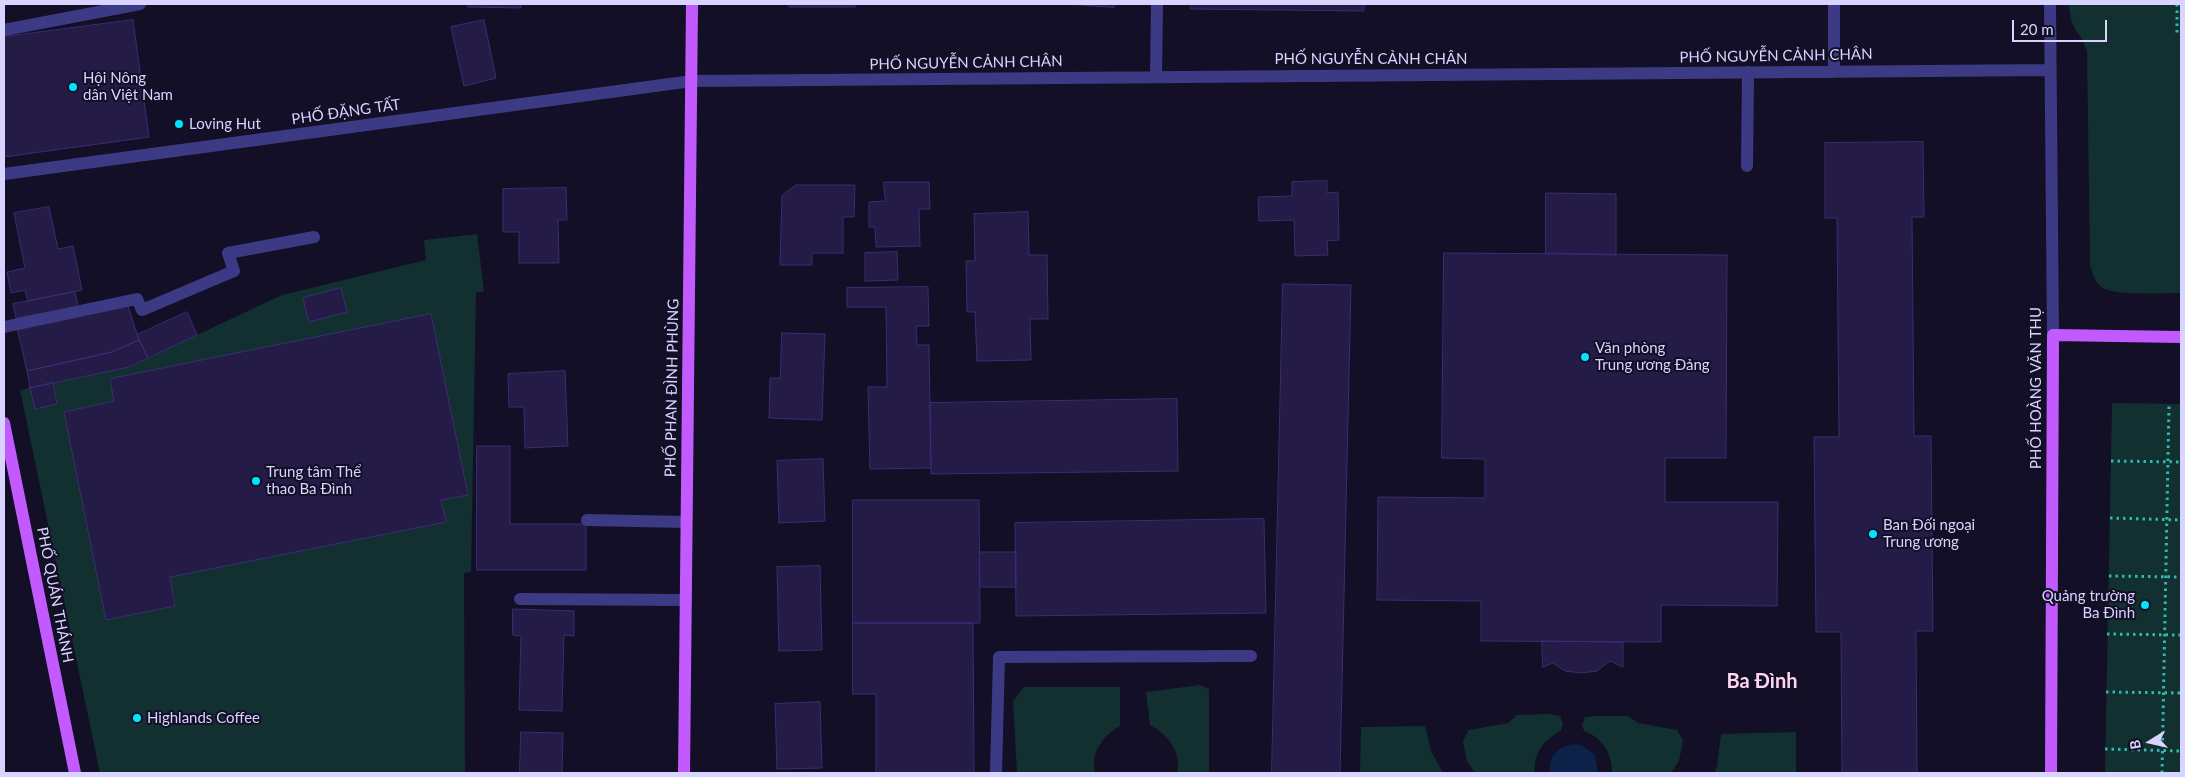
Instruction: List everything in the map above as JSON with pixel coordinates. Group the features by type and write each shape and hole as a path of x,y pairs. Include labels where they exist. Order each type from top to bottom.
{"main road":[{"name":"PHỐ PHAN ĐÌNH PHÙNG","path":"684,773 692,4"},
{"path":"2053,335 2181,337"},
{"name":"PHỐ HOÀNG VĂN THỤ","path":"2051,773 2053,335"},
{"name":"PHỐ QUÁN THÁNH","path":"4,424 75,773"}],"street":[{"path":"4,30 140,4"},
{"path":"1156,77 1157,4"},
{"path":"1834,4 1834,72"},
{"name":"PHỐ HOÀNG VĂN THỤ","path":"2050,4 2053,335"},
{"name":"PHỐ NGUYỄN CẢNH CHÂN","path":"692,81 2050,70"},
{"path":"1747,166 1748,72"},
{"name":"PHỐ ĐẶNG TẤT","path":"4,174 692,81"},
{"path":"4,326 137,299 142,310 234,272 228,253 314,237"},
{"path":"586,520 686,522"},
{"path":"520,599 686,600"},
{"path":"996,773 998,657 1251,656"}],"path":[{"path":"2177,4 2177,33 2181,33"},
{"path":"2162,773 2169,404"},
{"path":"2111,461 2181,462"},
{"path":"2110,518 2181,520"},
{"path":"2108,576 2181,578"},
{"path":"2107,634 2181,635"},
{"path":"2106,692 2181,693"},
{"path":"2105,749 2181,751"}],"green space":[{"path":"2069,4 2181,4 2181,293 2152,294 2109,291 2100,286 2093,274 2090,264 2087,51 2071,20"},
{"name":"Trung tâm Thể thao Ba Đình","path":"477,234 484,291 476,293 471,572 464,573 465,773 100,773 20,390 129,367 282,295 426,260 424,240"},
{"name":"Quảng trường Ba Đình","path":"2112,403 2181,404 2181,773 2105,773"},
{"path":"1200,685 1209,689 1209,773 1177,773 1177,758 1172,744 1163,734 1150,725 1146,692"},
{"path":"1024,687 1120,687 1120,726 1099,745 1094,758 1095,773 1017,773 1013,701"},
{"path":"1549,714 1560,716 1563,724 1561,731 1549,738 1538,753 1535,773 1475,773 1467,761 1463,741 1469,730 1508,723 1517,715"},
{"path":"1628,716 1638,723 1677,730 1683,741 1679,761 1671,773 1612,773 1612,766 1605,748 1601,742 1584,731 1582,725 1585,717"},
{"path":"1425,726 1431,751 1443,773 1360,773 1361,727"},
{"path":"1796,732 1796,773 1714,773 1717,767 1721,734"}],"water":[{"path":"1574,744 1582,745 1595,755 1598,773 1550,773 1552,757 1555,753 1563,747"}],"building":[{"path":"468,4 521,4 521,8 468,7"},
{"path":"787,4 855,4 855,7 790,7"},
{"path":"1068,4 1114,4 1114,7"},
{"path":"1191,4 1364,4 1364,11 1191,9"},
{"name":"Hội Nông dân Việt Nam","path":"133,20 149,137 4,157 4,37"},
{"path":"484,20 496,78 464,86 451,27"},
{"name":"Ban Đối ngoại Trung ương","path":"1923,142 1924,217 1912,217 1914,436 1931,436 1933,631 1916,631 1917,773 1842,773 1841,632 1816,632 1814,437 1839,437 1837,218 1825,218 1825,143"},
{"path":"1327,181 1327,193 1338,192 1339,240 1327,241 1328,255 1295,256 1294,220 1259,221 1258,197 1292,196 1292,182"},
{"path":"884,182 929,182 930,209 919,209 920,246 876,247 875,227 869,227 869,202 885,201"},
{"path":"796,185 855,185 854,217 843,217 843,253 812,253 812,265 780,265 782,196"},
{"path":"566,188 567,220 558,220 559,263 519,263 519,232 503,232 503,189"},
{"path":"1546,193 1616,194 1616,255 1546,253"},
{"path":"49,207 58,249 73,246 82,290 28,301 25,290 11,293 7,272 25,268 14,213"},
{"path":"1028,212 1029,255 1047,255 1048,319 1030,319 1031,360 977,361 975,312 967,312 966,261 975,261 974,214"},
{"path":"897,252 898,280 865,281 865,253"},
{"name":"Văn phòng Trung ương Đảng","path":"1444,253 1727,255 1726,458 1665,458 1665,502 1778,502 1777,606 1661,605 1661,642 1481,641 1481,601 1377,600 1378,497 1485,498 1485,459 1442,458"},
{"path":"1283,284 1351,285 1340,773 1272,773"},
{"path":"928,287 929,326 916,326 917,345 929,345 931,468 870,469 868,387 887,387 886,307 847,307 847,288"},
{"path":"341,288 347,312 309,322 303,298"},
{"path":"75,292 78,307 16,318 13,304"},
{"path":"128,306 139,340 112,352 27,371 17,328"},
{"path":"187,312 197,335 148,358 137,335"},
{"path":"431,314 468,495 441,500 446,522 170,577 175,606 106,620 64,412 114,401 110,379"},
{"path":"782,333 825,334 822,420 769,418 770,378 780,378"},
{"path":"139,340 148,358 129,367 30,388 27,371 112,352"},
{"path":"565,371 568,446 525,448 524,407 509,407 508,374"},
{"path":"53,383 57,404 35,409 30,388"},
{"path":"1177,399 1178,471 931,474 930,403"},
{"path":"477,446 510,446 510,524 586,524 586,570 477,570"},
{"path":"823,459 825,521 779,523 777,461"},
{"path":"853,500 979,500 980,623 853,623"},
{"path":"1264,519 1266,613 1016,616 1015,523"},
{"path":"980,552 1016,552 1016,587 980,587"},
{"path":"820,566 822,650 779,651 777,567"},
{"path":"513,609 574,611 574,636 564,635 562,711 519,710 521,636 513,635"},
{"path":"853,623 973,623 974,773 876,773 876,694 853,694"},
{"path":"1542,641 1623,642 1623,667 1610,661 1597,671 1582,673 1565,671 1553,663 1543,667"},
{"path":"820,702 822,768 777,769 775,704"},
{"path":"521,732 563,733 562,773 520,773"}],"place":[{"name":"Hội Nông dân Việt Nam","path":"73,87"},
{"name":"Loving Hut","path":"179,124"},
{"name":"Văn phòng Trung ương Đảng","path":"1585,357"},
{"name":"Trung tâm Thể thao Ba Đình","path":"256,481"},
{"name":"Ban Đối ngoại Trung ương","path":"1873,534"},
{"name":"Quảng trường Ba Đình","path":"2145,605"},
{"name":"Highlands Coffee","path":"137,718"}],"district":[{"name":"Ba Đình","path":"1762,682"}]}
